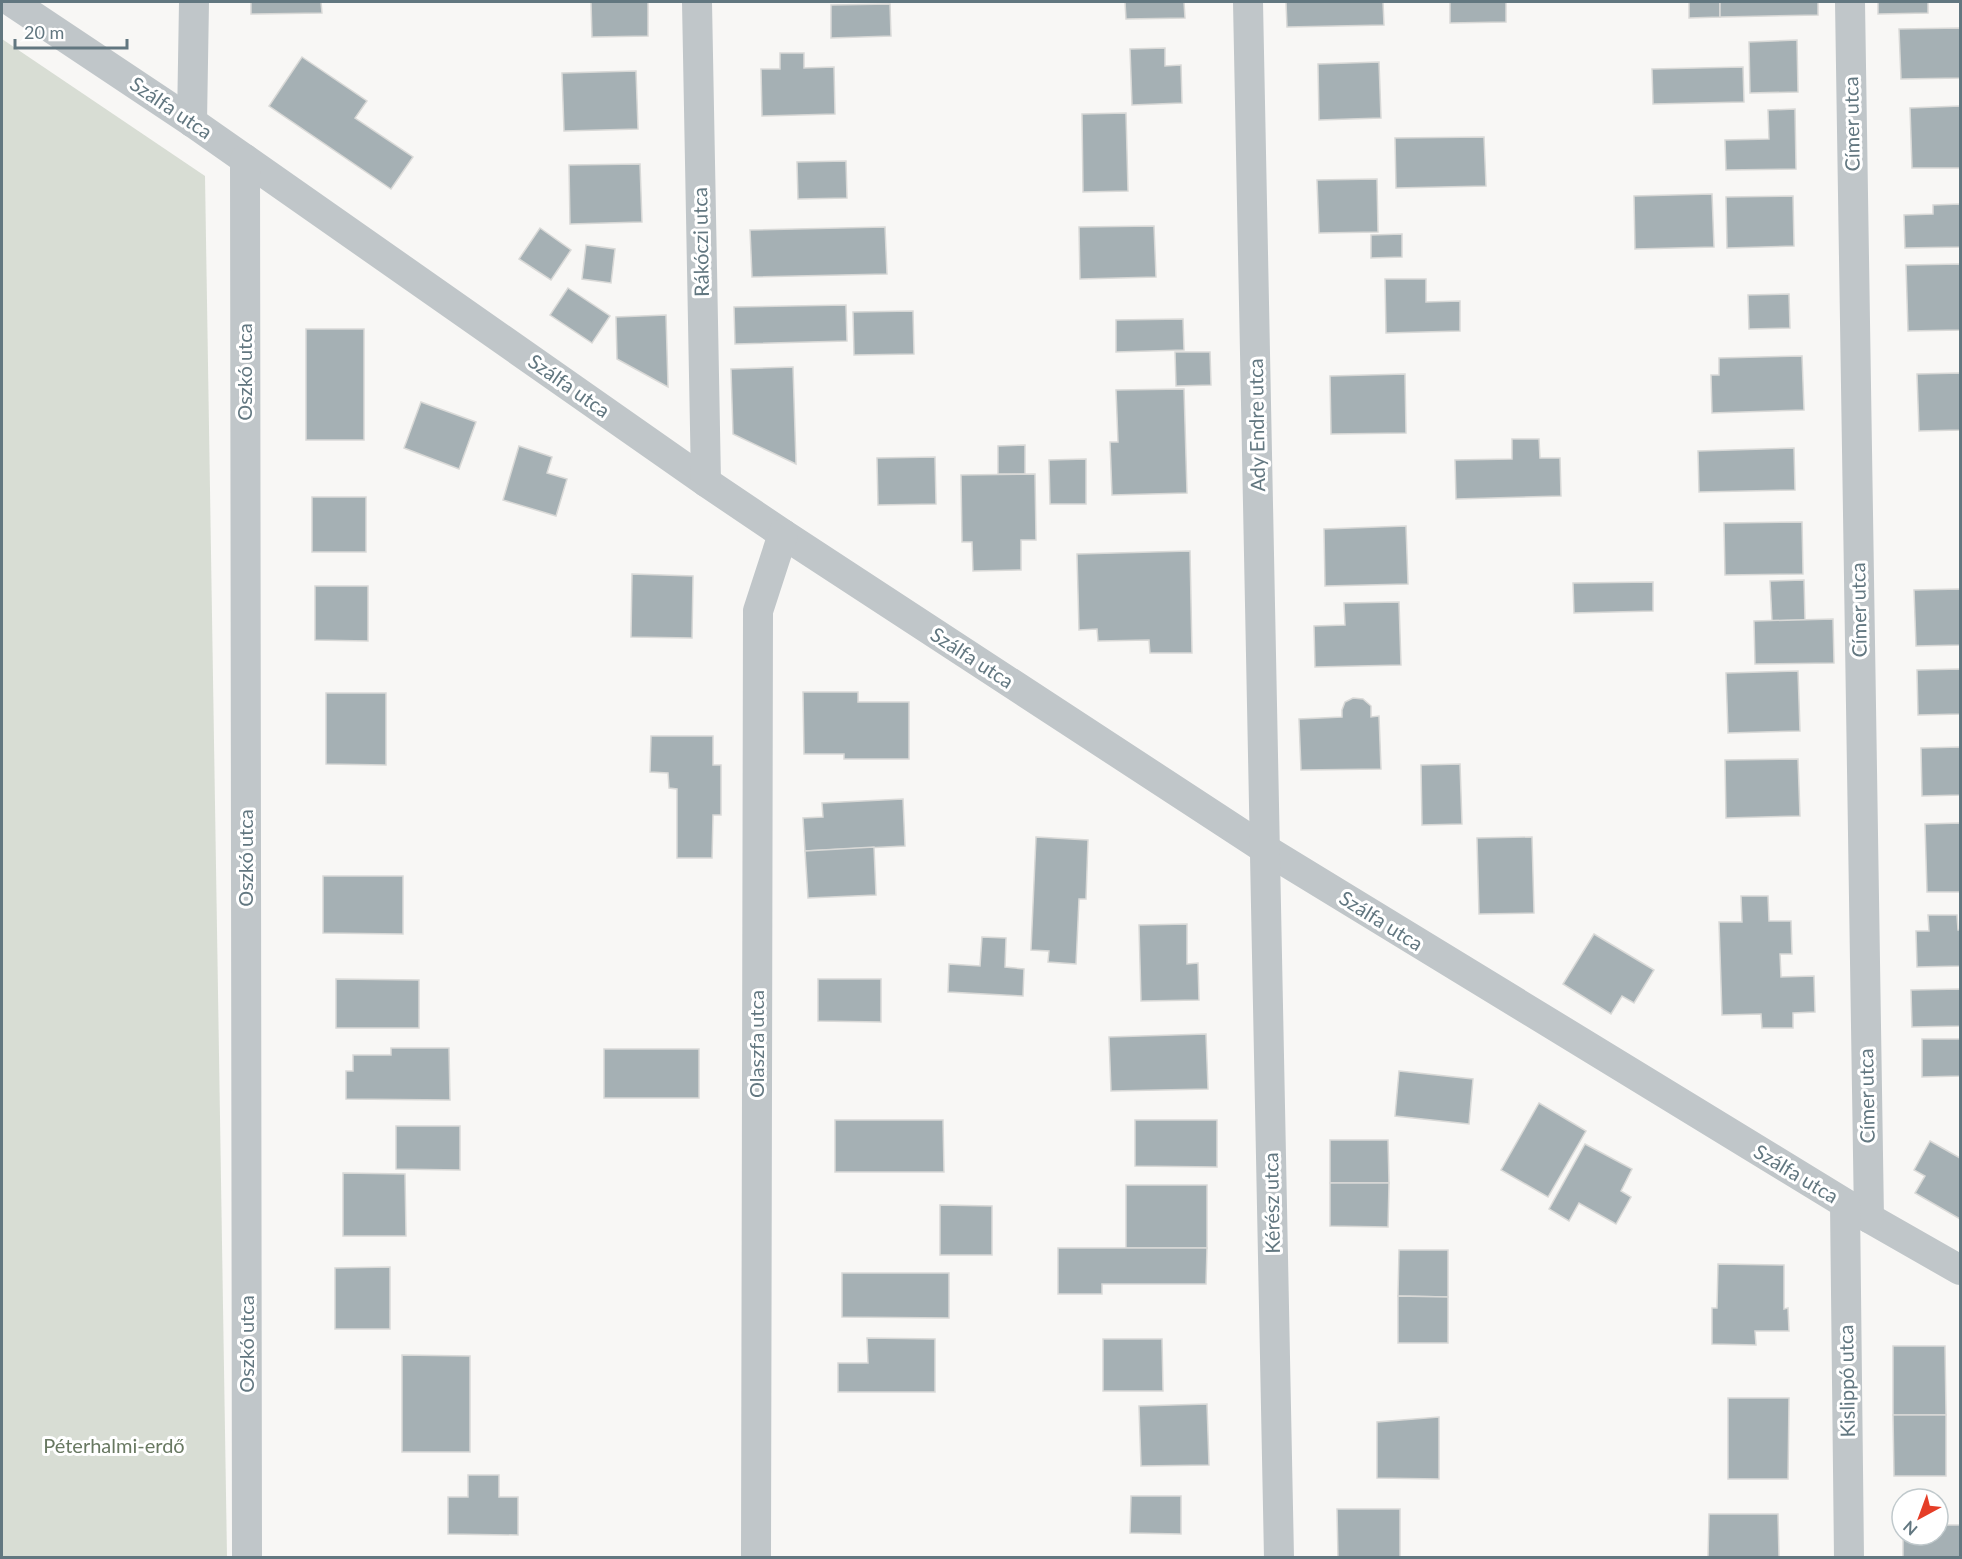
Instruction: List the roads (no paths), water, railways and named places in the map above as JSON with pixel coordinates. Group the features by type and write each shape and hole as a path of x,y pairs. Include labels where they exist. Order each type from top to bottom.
{"street":[{"name":"Szálfa utca","path":"12,2 192,122 706,482 1265,849 1857,1211 1960,1270"},
{"path":"192,122 194,2"},
{"name":"Rákóczi utca","path":"697,2 706,482"},
{"name":"Ady Endre utca","path":"1248,2 1265,849"},
{"name":"Címer utca","path":"1850,2 1857,1211"},
{"name":"Oszkó utca","path":"244,159 247,1557"},
{"name":"Olaszfa utca","path":"756,1557 758,611 783,534"},
{"name":"Kérész utca","path":"1265,849 1279,1557"},
{"name":"Kislippó utca","path":"1849,1557 1857,1211"}],"park label":[{"name":"Péterhalmi-erdő","path":"114,1446"}]}
